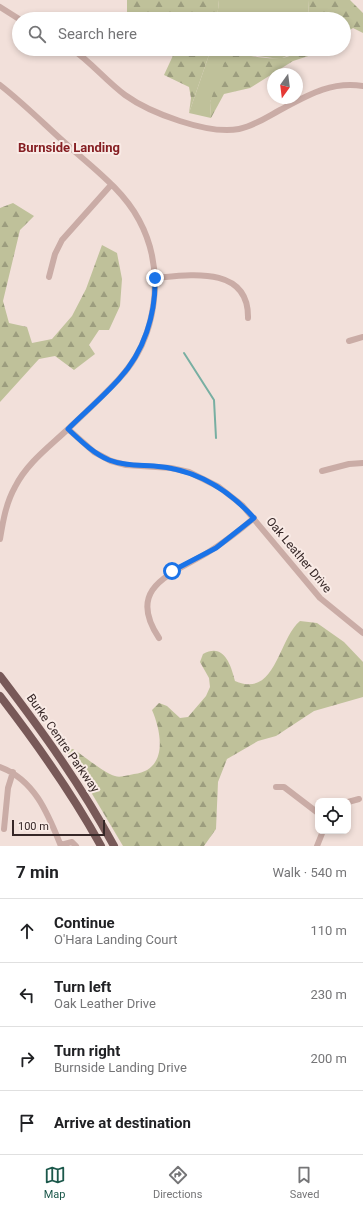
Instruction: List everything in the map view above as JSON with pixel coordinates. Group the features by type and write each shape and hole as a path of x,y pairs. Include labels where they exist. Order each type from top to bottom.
{"main road":[{"name":"Burke Centre Parkway","path":"0,676 60,756 86,797 114,846"},
{"name":"Burke Centre Parkway","path":"0,696 34,740 68,789 101,846"}],"street":[{"path":"0,7 12,15"},
{"path":"80,56 124,94 145,107 172,118 220,130 240,129 253,124 321,89 338,85 363,86"},
{"path":"0,85 111,185 125,200 138,219 150,247 155,278 151,317 139,350 119,379 45,450 20,478 8,500 0,539"},
{"path":"49,277 55,254 62,240 111,185"},
{"path":"155,278 202,275 216,276 225,280 241,293 247,305 248,318"},
{"path":"349,341 363,337"},
{"name":"Oak Leather Drive","path":"68,429 94,452 111,461 126,465 171,468 206,479 232,496 254,518 311,588 363,633"},
{"path":"322,471 349,464 363,463"},
{"path":"159,638 150,622 148,611 151,595 157,584 172,571 220,545 254,518"},
{"path":"0,767 13,772 41,800 61,846 72,842 76,846"},
{"path":"4,829 8,788 13,772"},
{"path":"276,787 284,787 315,811"},
{"path":"351,801 359,799"},
{"path":"316,846 322,834"}],"green space":[{"path":"127,0 219,0 218,12 127,12"},
{"path":"219,0 309,0 308,12 218,12"},
{"path":"309,0 350,0 363,13 363,33 353,28 351,29 351,12 308,12"},
{"path":"173,56 209,56 189,113 191,98 189,87 164,75"},
{"path":"209,56 233,56 210,102 211,118 189,113"},
{"path":"231,56 278,58 288,56 308,56 293,61 282,68 267,68 267,77 250,88 224,94 211,118 210,102 224,63"},
{"path":"257,56 287,56 280,59"},
{"path":"13,203 34,216 20,230 3,301 9,323 27,327 32,343 52,339 72,316 86,289 102,245 117,253 122,279 120,306 109,330 99,330 89,345 95,354 74,370 55,356 39,359 0,402 0,208"},
{"path":"300,621 317,623 344,642 363,662 363,697 314,711 276,736 258,741 227,759 218,782 216,829 204,846 123,846 66,750 73,749 100,768 115,776 119,777 145,771 153,766 160,749 158,729 152,710 159,703 167,706 180,718 188,717 206,696 210,687 209,678 200,662 203,654 210,651 221,653 229,662 235,681 249,684 259,682 268,675 286,640"}],"waterway":[{"path":"184,353 214,400 216,438"}],"district":[{"name":"Burnside Landing","path":"69,147"}],"route":[{"path":"155,278 151,317 139,350 129,367 111,388 68,429 94,452 119,464 171,468 189,472 206,479 232,496 254,518 216,548 172,571"}]}
